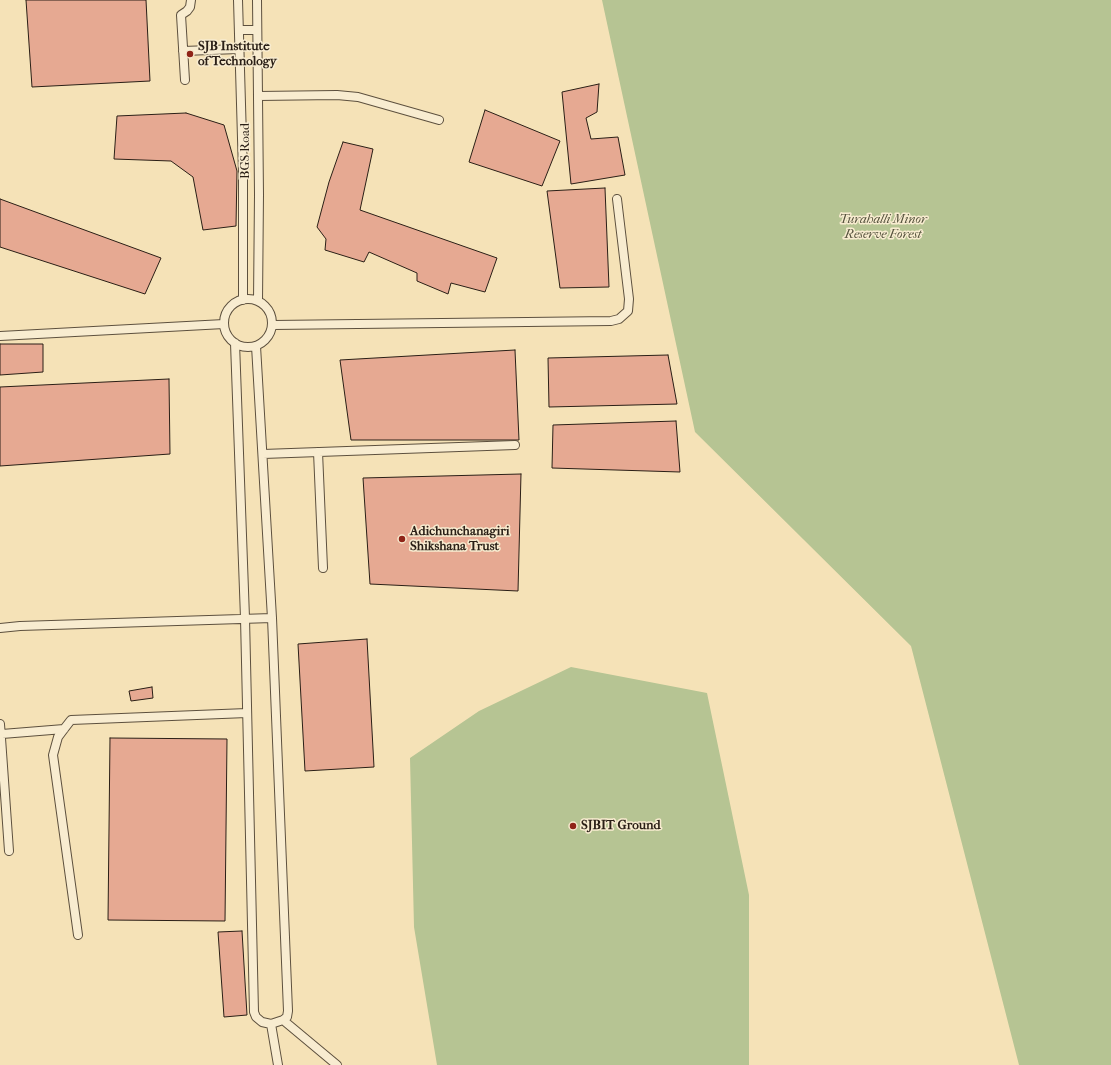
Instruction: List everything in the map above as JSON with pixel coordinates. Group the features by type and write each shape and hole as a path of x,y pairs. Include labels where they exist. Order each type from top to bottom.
{"lane":[{"path":"185,80 181,15 187,12 190,7 191,0"},
{"name":"BGS Road","path":"238,0 243,173 243,300"},
{"name":"BGS Road","path":"257,0 258,301"},
{"path":"239,30 257,30"},
{"path":"183,52 239,49"},
{"path":"258,96 337,95 358,97 439,120"},
{"path":"273,325 611,321 619,319 628,311 629,299 617,199"},
{"path":"248,299 258,301 270,312 273,325 267,338 256,346 242,346 235,343 229,338 226,332 224,324 225,316 235,303 243,300 248,299"},
{"path":"0,336 224,324"},
{"path":"235,343 247,713 254,1012 256,1017 262,1022 271,1024 287,1017 288,1011 272,618 256,346"},
{"path":"262,454 515,445"},
{"path":"318,452 323,568"},
{"path":"0,628 20,626 272,618"},
{"path":"78,934 53,755 58,737 64,729 72,720 247,713"},
{"path":"0,724 2,734 2,770 9,851"},
{"path":"2,734 64,729"},
{"path":"283,1020 337,1065"},
{"path":"271,1024 278,1065"}],"green space":[{"name":"Turahalli Minor Reserve Forest","path":"602,0 1111,0 1111,1065 1019,1065 911,646 695,432"},
{"name":"SJBIT Ground","path":"571,667 707,693 749,895 749,1065 437,1065 414,927 410,758 479,711"}],"building":[{"path":"26,0 146,0 150,81 32,87"},
{"path":"599,84 597,112 586,118 591,139 618,137 625,175 571,184 562,92"},
{"path":"485,110 560,141 542,186 469,162"},
{"path":"186,113 224,125 237,171 236,226 203,230 193,177 171,161 114,159 117,116"},
{"path":"343,142 373,149 360,210 497,258 485,292 451,283 448,294 417,281 417,273 369,252 364,262 325,250 326,239 317,227 329,182"},
{"path":"605,188 609,287 560,288 547,191"},
{"path":"0,199 161,258 145,294 0,247"},
{"path":"0,344 43,344 43,372 0,375"},
{"path":"515,350 519,440 351,440 340,360"},
{"path":"668,355 677,404 549,407 548,358"},
{"path":"169,379 170,454 0,466 0,387"},
{"path":"676,421 680,472 552,468 553,425"},
{"path":"521,474 518,591 370,584 363,478"},
{"path":"367,639 374,767 305,771 298,644"},
{"path":"152,687 153,698 131,701 129,691"},
{"path":"110,738 227,739 225,921 108,920"},
{"path":"242,931 247,1015 224,1017 218,932"}],"place":[{"name":"SJB Institute of Technology","path":"190,54"},
{"name":"Adichunchanagiri Shikshana Trust","path":"402,539"},
{"name":"SJBIT Ground","path":"573,826"}]}
